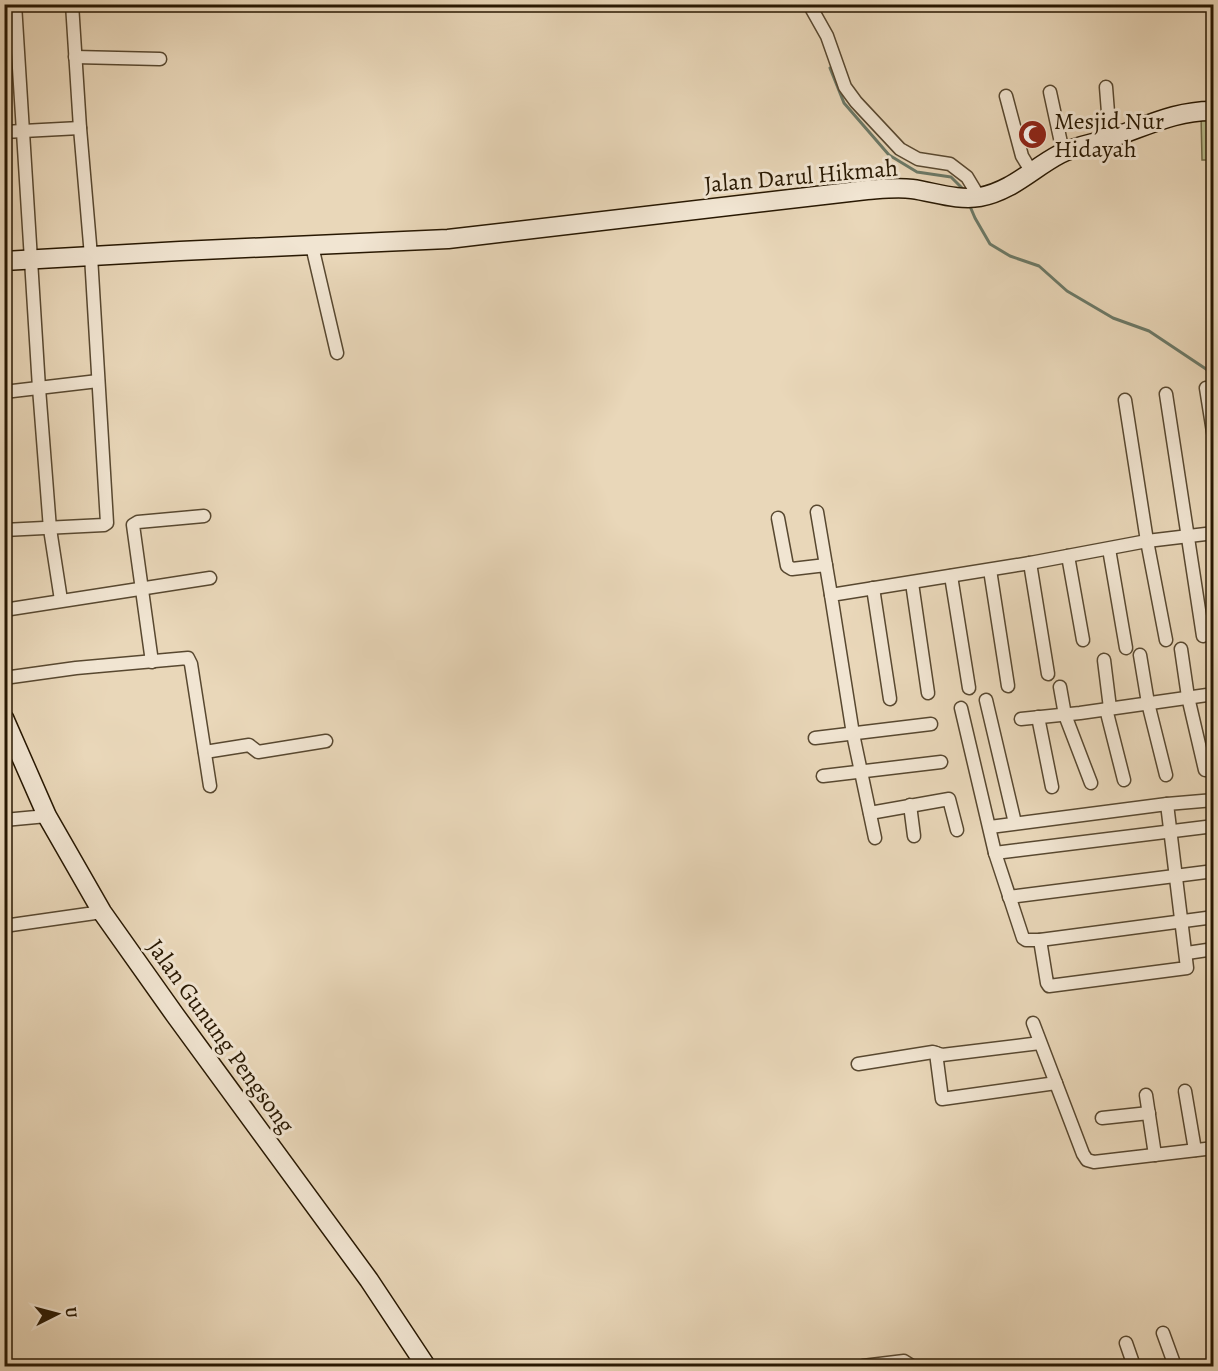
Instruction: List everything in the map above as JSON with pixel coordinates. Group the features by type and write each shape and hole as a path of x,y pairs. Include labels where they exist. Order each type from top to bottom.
{"street":[{"path":"15,4 39,388 50,529 60,600"},
{"path":"4,530 32,527 50,529 107,523 91,256 72,4"},
{"path":"809,4 827,36 846,87 856,102 900,149 918,159 950,164 967,177 971,197"},
{"path":"75,57 160,59"},
{"path":"1106,87 1110,138"},
{"path":"1050,92 1063,152"},
{"path":"1006,96 1022,156 1031,171"},
{"name":"Jalan Darul Hikmah","path":"4,261 448,239 719,208 844,191 911,189 942,195 971,197 1009,187 1063,152 1110,138 1157,120 1214,111"},
{"path":"4,132 80,128"},
{"path":"312,246 337,353"},
{"path":"4,392 98,381"},
{"path":"1206,388 1214,438"},
{"path":"1166,394 1203,636"},
{"path":"1125,400 1147,541 1166,640"},
{"path":"817,512 853,734 875,838"},
{"path":"152,662 133,527 135,523 204,516"},
{"path":"778,518 787,566 792,569 826,565"},
{"path":"831,595 990,570 1147,541 1214,533"},
{"path":"1109,549 1126,648"},
{"path":"1068,556 1083,640"},
{"path":"1030,563 1048,674"},
{"path":"990,570 1008,686"},
{"path":"951,576 969,688"},
{"path":"4,610 210,578"},
{"path":"912,583 928,693"},
{"path":"873,588 890,699"},
{"path":"1181,649 1188,697 1205,770"},
{"path":"1140,655 1148,703 1166,775"},
{"path":"4,678 76,668 189,658 210,786"},
{"path":"1104,660 1108,709 1124,780"},
{"path":"1060,687 1065,715 1091,783"},
{"path":"1021,719 1214,694"},
{"path":"986,700 1015,823"},
{"path":"961,708 995,853 1023,938 1029,941 1040,940 1214,918"},
{"path":"1038,717 1052,787"},
{"name":"Jalan Gunung Pengsong","path":"4,718 9,739 47,816 102,912 369,1280 426,1366"},
{"path":"814,738 931,724"},
{"path":"205,752 249,745 258,752 326,741"},
{"path":"823,776 941,762"},
{"path":"870,813 949,799 957,830"},
{"path":"990,826 1214,800"},
{"path":"1040,940 1047,984 1051,987 1188,967 1167,804"},
{"path":"910,805 914,836"},
{"path":"4,820 47,816"},
{"path":"995,853 1214,826"},
{"path":"1009,897 1214,871"},
{"path":"4,926 102,912"},
{"path":"1186,953 1214,950"},
{"path":"1033,1023 1087,1160 1094,1162 1214,1148"},
{"path":"858,1064 933,1052 942,1055 1040,1043"},
{"path":"936,1053 942,1099 1056,1083"},
{"path":"1185,1091 1195,1150"},
{"path":"1146,1095 1155,1155"},
{"path":"1102,1118 1149,1113"},
{"path":"1163,1333 1174,1366"},
{"path":"1126,1343 1134,1366"},
{"path":"1214,1346 1214,1359"},
{"path":"862,1366 904,1361 912,1366"}],"green space":[{"path":"1201,115 1213,115 1213,160 1202,160"}],"waterway":[{"path":"830,68 844,103 889,155 917,172 951,177 964,192"},
{"path":"969,204 990,244 1010,256 1039,266 1067,291 1113,318 1149,331 1214,376"}],"place":[{"name":"Mesjid Nur Hidayah","path":"1033,135"}]}
